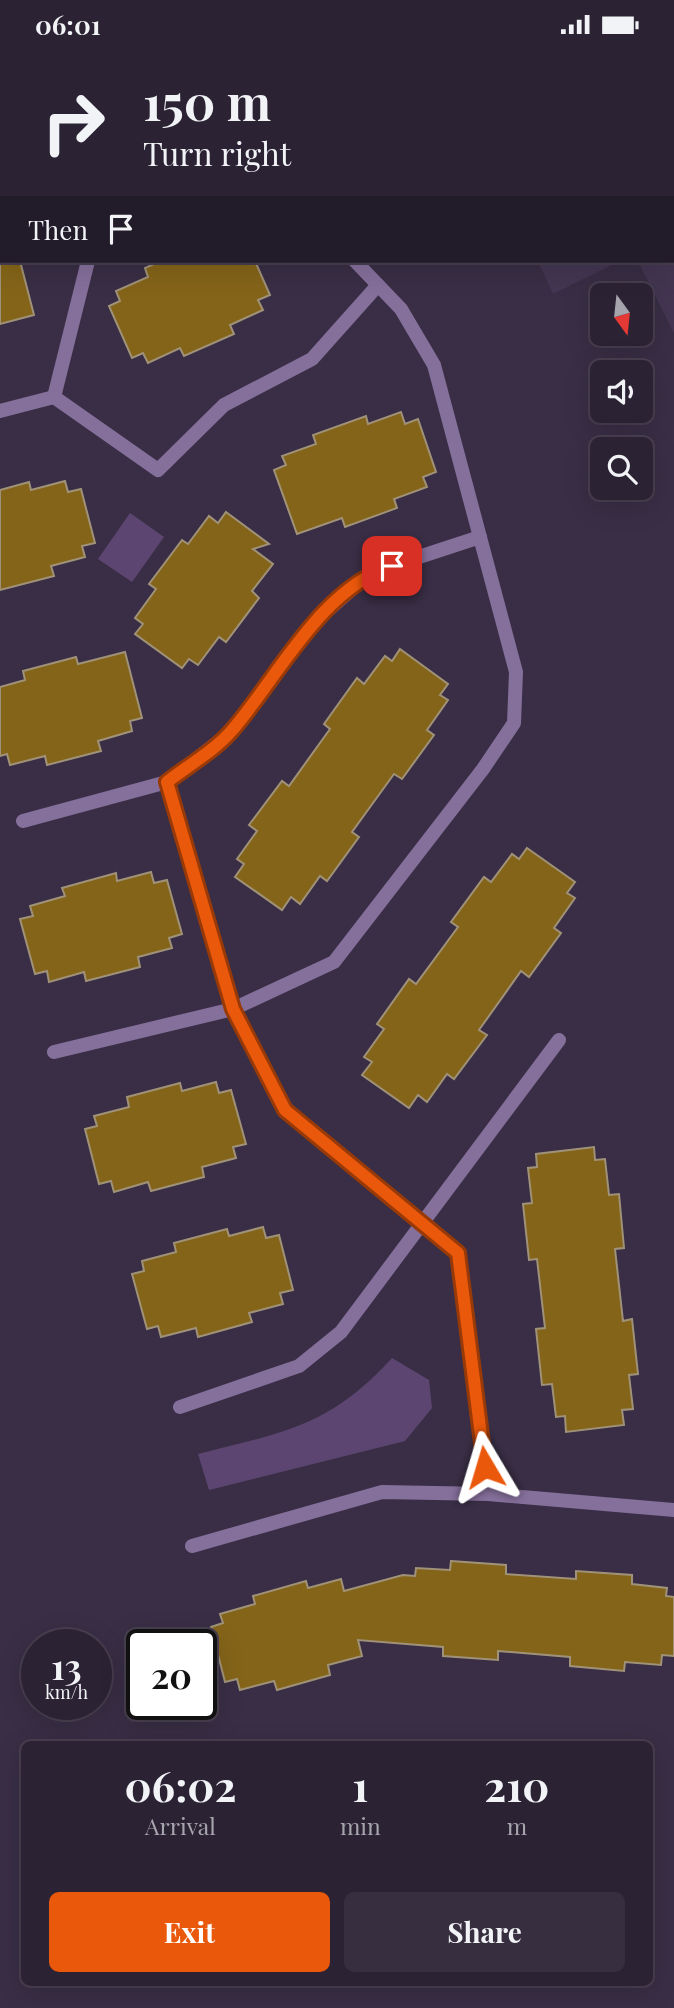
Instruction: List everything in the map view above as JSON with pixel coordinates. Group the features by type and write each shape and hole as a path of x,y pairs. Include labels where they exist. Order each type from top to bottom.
{"lane":[{"path":"54,397 88,263"},
{"path":"54,1052 233,1009 334,962 483,769 514,723 516,672 434,365 401,309 357,263"},
{"path":"0,411 54,397 158,470 224,405 312,359 378,285"},
{"path":"23,821 167,782 232,730 308,628 370,573 480,537"},
{"path":"167,782 233,1009 285,1110 423,1220 458,1253 488,1494"},
{"path":"180,1407 299,1366 341,1332 559,1040"},
{"path":"192,1546 382,1492 488,1494 674,1510"}],"shaded area":[{"path":"539,263 616,263 553,294"},
{"path":"639,263 674,263 674,333 653,291 653,283 649,283"},
{"path":"130,513 164,537 132,582 98,559"},
{"path":"392,1358 429,1380 432,1408 405,1441 209,1490 198,1454 304,1424 347,1399"}],"building":[{"path":"0,263 21,263 34,315 0,324"},
{"path":"156,263 256,263 270,295 258,300 263,310 230,325 234,334 184,356 180,348 148,363 143,353 132,358 109,306 120,301 116,291 148,277 145,268"},
{"path":"401,412 405,424 418,419 436,472 423,477 427,487 394,499 397,508 345,527 342,518 297,534 274,470 286,465 282,456 316,444 313,435 366,416 368,424"},
{"path":"65,481 68,492 81,489 95,543 82,546 85,557 51,566 54,576 0,590 0,490 29,482 31,490"},
{"path":"226,512 269,544 253,549 273,564 252,591 259,598 226,642 219,637 198,665 189,659 182,668 135,634 143,624 135,618 156,589 149,584 182,540 188,544 209,516 218,523"},
{"path":"400,649 448,684 440,695 448,700 427,730 434,735 402,779 394,774 352,832 359,837 327,881 320,876 300,904 291,897 282,910 235,877 244,864 237,859 257,831 249,825 282,781 289,786 330,729 324,724 357,678 364,684 385,656 392,661"},
{"path":"125,652 142,718 130,721 132,731 98,741 101,751 47,765 45,756 10,765 7,754 0,756 0,687 25,680 23,671 76,657 78,664"},
{"path":"527,848 575,882 567,893 575,898 554,928 561,933 529,977 521,971 479,1030 487,1035 454,1079 447,1074 427,1102 418,1095 409,1108 362,1075 372,1062 364,1057 384,1029 377,1024 409,979 416,984 458,927 451,922 484,877 491,882 512,854 519,859"},
{"path":"151,872 154,883 167,880 182,934 169,938 172,948 138,957 140,967 86,981 84,972 49,982 47,971 35,974 20,919 33,916 30,906 65,896 62,888 116,873 117,881"},
{"path":"216,1082 219,1093 231,1090 246,1144 233,1147 236,1158 202,1167 204,1177 151,1191 148,1182 114,1192 111,1181 99,1184 85,1129 97,1126 94,1116 129,1107 127,1097 180,1083 182,1091"},
{"path":"594,1147 595,1160 605,1159 609,1195 619,1194 624,1248 615,1249 623,1321 632,1319 638,1374 629,1375 633,1409 622,1410 624,1425 566,1432 565,1416 556,1417 552,1384 542,1385 536,1329 545,1328 537,1259 529,1260 523,1204 532,1203 528,1168 537,1167 536,1154"},
{"path":"263,1227 266,1238 279,1235 293,1290 280,1293 283,1304 249,1313 252,1322 198,1337 196,1328 161,1337 158,1326 147,1329 132,1274 144,1271 142,1261 176,1252 174,1243 227,1229 229,1236"},
{"path":"451,1561 506,1565 506,1574 576,1579 576,1571 632,1575 632,1584 667,1588 666,1596 674,1597 674,1656 662,1655 661,1665 625,1662 624,1671 570,1666 570,1657 498,1651 498,1660 443,1656 443,1647 358,1640 362,1656 328,1665 330,1675 277,1690 274,1681 240,1690 237,1679 225,1682 217,1651 217,1629 211,1627 223,1623 220,1614 255,1604 253,1596 306,1581 308,1588 341,1579 344,1591 403,1575 415,1576 416,1568 450,1570"}],"route":[{"path":"392,566 370,573 308,628 232,730 167,782 233,1009 285,1110 423,1220 458,1253 485,1467"}]}
